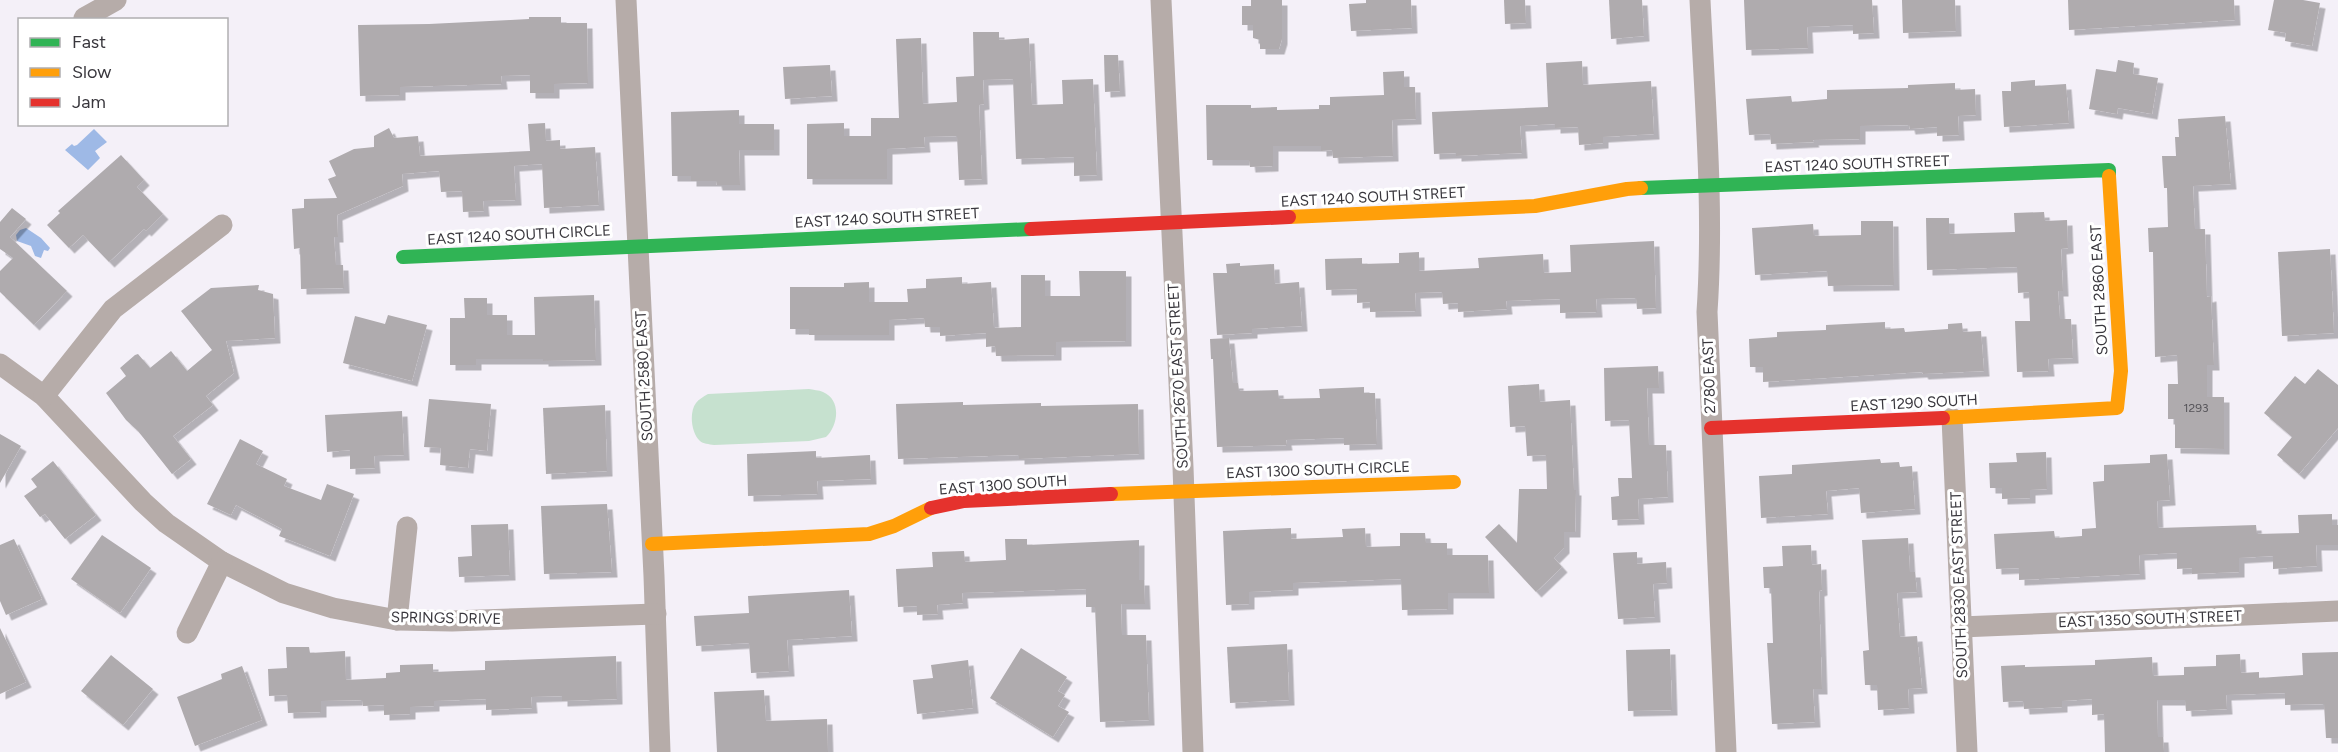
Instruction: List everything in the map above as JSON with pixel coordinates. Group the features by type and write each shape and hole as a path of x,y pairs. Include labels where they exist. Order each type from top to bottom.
{"street":[{"path":"84,18 116,0"},
{"name":"SOUTH 2580 EAST","path":"626,0 656,614 660,752"},
{"name":"SOUTH 2670 EAST STREET","path":"1161,0 1192,752"},
{"name":"2780 EAST","path":"1700,0 1711,257 1707,312 1726,752"},
{"name":"EAST 1240 SOUTH STREET","path":"637,246 1535,206 1628,189 2109,170"},
{"name":"SOUTH 2860 EAST","path":"2109,170 2121,371 2117,408"},
{"path":"44,396 113,309 222,225"},
{"name":"EAST 1240 SOUTH CIRCLE","path":"403,257 637,246"},
{"name":"SPRINGS DRIVE","path":"0,364 44,396 143,502 166,523 222,562 284,593 333,609 397,620 452,621 656,614"},
{"name":"EAST 1290 SOUTH","path":"1712,428 1953,418 2117,408"},
{"name":"SOUTH 2830 EAST STREET","path":"1953,418 1967,752"},
{"name":"EAST 1300 SOUTH CIRCLE","path":"1183,491 1454,482"},
{"name":"EAST 1300 SOUTH","path":"652,544 869,534 894,526 935,506 964,501 1183,491"},
{"path":"397,620 407,527"},
{"path":"187,633 222,562"},
{"name":"EAST 1350 SOUTH STREET","path":"1961,627 2338,611"}],"green space":[{"path":"809,389 821,391 833,401 835,420 826,437 809,441 714,445 701,442 693,428 694,407 698,400 708,394"}],"water":[{"path":"94,129 107,142 95,151 100,158 88,170 65,150 72,144 77,145"},
{"path":"26,228 41,238 50,248 48,251 44,250 41,258 35,256 31,246 17,241 16,235 20,230"}],"building":[{"path":"1251,0 1282,0 1282,39 1279,49 1260,49 1260,40 1253,38 1253,25 1242,25 1242,6 1251,6"},
{"path":"1366,0 1411,0 1412,28 1351,31 1349,4 1366,3"},
{"path":"1504,0 1525,0 1526,23 1505,24"},
{"path":"1609,0 1642,0 1644,36 1611,39"},
{"path":"1744,0 1872,0 1874,33 1853,34 1853,25 1807,27 1808,48 1746,50"},
{"path":"1902,0 1955,0 1956,31 1903,33"},
{"path":"2068,0 2234,0 2235,20 2069,30"},
{"path":"2274,0 2303,0 2320,3 2312,46 2285,41 2286,33 2268,30"},
{"path":"529,17 561,17 561,23 587,23 588,83 554,84 554,93 530,93 530,75 501,76 502,84 400,87 400,95 360,96 358,25 429,24 529,19"},
{"path":"973,32 999,32 999,40 1029,38 1032,105 1063,104 1062,80 1093,79 1097,175 1074,176 1074,157 1016,159 1013,79 983,80 984,104 979,105 982,179 959,180 957,136 924,137 925,147 887,149 887,179 807,179 807,124 844,123 844,136 871,136 871,118 899,118 896,39 921,38 923,104 957,102 956,77 974,76"},
{"path":"1104,55 1118,55 1120,91 1105,92"},
{"path":"2118,60 2134,63 2133,74 2158,78 2152,114 2118,108 2117,114 2089,109 2096,69 2116,72"},
{"path":"1582,61 1583,85 1651,81 1654,134 1603,137 1603,143 1579,145 1578,127 1555,128 1555,124 1520,126 1522,153 1456,156 1456,153 1434,154 1432,112 1548,107 1546,63"},
{"path":"830,65 832,96 785,99 783,67"},
{"path":"1404,71 1404,87 1415,87 1416,119 1392,120 1393,156 1333,158 1332,150 1321,151 1321,146 1273,146 1273,166 1250,167 1249,160 1207,160 1206,105 1251,105 1251,108 1277,107 1277,110 1319,109 1319,105 1330,105 1330,97 1384,95 1383,72"},
{"path":"2035,80 2035,86 2066,84 2069,123 2004,127 2002,91 2011,91 2011,82"},
{"path":"1955,83 1955,90 1975,89 1976,115 1958,116 1959,135 1937,136 1937,127 1910,129 1909,125 1860,126 1860,139 1813,140 1814,142 1771,144 1770,134 1749,135 1746,99 1791,96 1792,102 1827,99 1827,90 1908,88 1908,85"},
{"path":"739,110 739,124 774,124 774,150 739,150 740,185 717,185 716,181 691,181 691,176 672,176 671,112"},
{"path":"2225,116 2231,184 2193,186 2195,229 2205,229 2207,297 2211,296 2214,365 2207,365 2207,397 2224,397 2224,449 2175,448 2175,419 2168,419 2168,384 2178,384 2177,355 2155,357 2153,252 2149,252 2148,228 2168,227 2167,188 2164,188 2162,156 2176,156 2175,137 2179,137 2178,119"},
{"path":"545,123 546,141 560,140 560,149 595,147 599,205 544,208 542,164 514,166 516,200 483,201 484,211 463,212 462,191 441,192 439,171 402,174 403,186 337,215 338,237 334,237 336,265 343,265 344,288 301,289 300,248 294,249 292,209 304,208 304,199 337,198 328,179 336,176 329,161 354,149 374,147 374,136 389,128 394,138 418,136 420,156 530,151 528,124"},
{"path":"121,155 144,180 137,187 163,214 109,262 83,235 69,248 47,225 60,213 58,211"},
{"path":"12,208 26,219 10,237 67,291 34,325 0,292 0,271 13,258 0,249 0,222"},
{"path":"2044,212 2045,221 2067,220 2068,248 2061,249 2063,291 2058,291 2060,319 2071,319 2073,358 2048,359 2049,371 2017,372 2015,321 2030,321 2029,292 2018,293 2017,267 1927,270 1926,218 1949,218 1949,234 2015,232 2014,213"},
{"path":"1861,221 1893,221 1894,285 1828,286 1827,271 1755,275 1752,228 1813,224 1814,236 1861,235"},
{"path":"1654,241 1656,308 1637,309 1636,298 1596,299 1597,312 1560,313 1560,299 1506,301 1507,309 1458,312 1458,303 1443,304 1442,292 1415,293 1416,311 1370,312 1370,302 1357,303 1357,289 1326,290 1325,259 1362,258 1362,264 1399,263 1399,253 1419,252 1419,271 1479,268 1478,258 1543,254 1544,273 1571,272 1570,245"},
{"path":"2330,249 2334,333 2282,336 2278,252"},
{"path":"1240,263 1240,266 1274,264 1275,284 1299,282 1302,326 1252,329 1252,333 1217,335 1213,273 1227,273 1226,264"},
{"path":"1079,271 1126,271 1126,341 1056,342 1056,355 996,356 995,346 986,347 986,333 940,336 940,327 925,327 924,318 889,320 889,335 809,335 809,329 790,329 790,287 844,287 844,283 869,282 869,302 908,302 907,289 926,288 926,279 962,277 962,284 991,282 994,328 1021,327 1021,275 1045,275 1045,296 1080,296"},
{"path":"259,285 258,290 273,294 275,338 226,341 234,373 206,396 213,405 173,436 191,459 172,474 106,393 126,376 120,368 138,354 150,368 171,351 187,371 212,350 181,311 211,288"},
{"path":"594,295 596,360 476,359 476,365 450,365 450,318 465,318 464,298 487,298 487,315 507,315 507,335 535,335 534,297"},
{"path":"388,315 427,325 412,381 343,363 355,316 385,324"},
{"path":"1885,322 1885,329 1904,328 1905,332 1948,329 1948,324 1962,323 1963,332 1981,331 1984,371 1923,374 1922,372 1763,382 1763,367 1750,367 1749,339 1777,337 1777,332 1826,330 1826,325"},
{"path":"1229,338 1233,383 1238,383 1239,391 1278,390 1279,399 1320,398 1319,389 1364,387 1364,393 1375,393 1377,444 1344,445 1344,438 1286,440 1287,445 1217,447 1210,339"},
{"path":"1658,366 1659,388 1647,388 1649,445 1666,445 1668,497 1638,499 1639,519 1612,520 1611,497 1619,496 1618,478 1632,478 1629,420 1605,421 1604,368"},
{"path":"2318,369 2338,385 2338,428 2299,474 2277,455 2292,437 2264,413 2295,376 2305,384"},
{"path":"1539,384 1540,402 1570,400 1574,490 1576,490 1575,532 1564,532 1564,548 1554,558 1562,567 1536,592 1485,537 1499,524 1517,543 1519,489 1547,489 1546,455 1527,456 1525,426 1510,427 1508,386"},
{"path":"429,399 491,404 487,451 470,449 468,468 440,465 441,448 424,447"},
{"path":"963,402 963,405 1041,403 1041,406 1138,404 1139,454 1019,459 1019,455 898,459 896,404"},
{"path":"605,405 607,471 546,474 543,408"},
{"path":"402,411 404,455 374,456 375,468 350,469 350,450 327,452 325,415"},
{"path":"0,434 21,446 0,483"},
{"path":"240,439 263,451 256,464 287,479 284,486 321,500 327,484 354,494 330,556 279,536 282,529 236,505 231,515 207,504"},
{"path":"816,451 816,458 870,455 871,479 817,481 818,494 748,496 747,454"},
{"path":"2046,452 2047,489 2030,490 2030,498 2002,499 2002,488 1990,488 1989,463 2017,462 2016,453"},
{"path":"2167,454 2170,500 2157,501 2158,528 2256,525 2257,534 2299,533 2298,515 2332,514 2332,525 2338,525 2338,545 2316,545 2317,566 2273,569 2273,556 2239,558 2239,572 2192,574 2192,568 2177,569 2177,553 2139,555 2140,574 2019,580 2019,568 1996,569 1994,534 2054,531 2055,538 2082,536 2082,529 2096,528 2093,482 2104,481 2104,465 2150,463 2150,455"},
{"path":"1880,459 1881,463 1899,462 1900,467 1912,466 1915,509 1861,513 1859,488 1826,491 1828,514 1761,518 1759,476 1792,474 1792,465"},
{"path":"53,461 96,515 65,539 45,514 40,517 24,496 37,487 31,479"},
{"path":"607,504 612,572 544,574 541,506"},
{"path":"508,524 510,575 459,577 458,557 472,556 471,525"},
{"path":"1291,528 1291,539 1343,537 1342,529 1365,528 1366,547 1400,546 1400,533 1425,533 1426,543 1447,543 1447,555 1488,555 1489,593 1448,593 1448,609 1402,610 1401,579 1293,583 1293,590 1249,592 1249,604 1226,605 1223,531"},
{"path":"102,535 151,568 120,613 71,579"},
{"path":"1908,538 1910,572 1915,572 1917,592 1897,593 1900,637 1917,636 1922,688 1908,689 1909,708 1878,710 1877,685 1865,685 1863,651 1869,650 1862,540"},
{"path":"14,539 42,599 6,615 0,601 0,545"},
{"path":"1005,539 1027,539 1027,545 1139,540 1139,580 1144,580 1145,604 1121,604 1122,635 1146,635 1149,720 1100,722 1095,607 1086,607 1086,589 962,593 963,603 937,605 938,614 917,615 917,606 898,607 896,569 933,567 932,552 964,551 965,562 1006,560"},
{"path":"1811,545 1812,565 1821,564 1822,590 1819,591 1822,689 1813,689 1815,722 1772,724 1767,643 1773,643 1771,588 1764,588 1763,567 1783,566 1782,546"},
{"path":"1637,552 1637,564 1666,562 1667,583 1653,584 1655,617 1618,619 1613,553"},
{"path":"849,590 852,636 787,640 789,671 751,673 749,643 696,646 694,616 749,613 748,596"},
{"path":"0,628 26,682 0,694"},
{"path":"1287,644 1289,700 1230,703 1227,647"},
{"path":"286,647 309,647 310,653 345,651 346,680 386,678 386,673 400,672 400,665 433,664 433,672 485,670 485,661 616,656 617,699 562,701 562,696 531,697 532,708 486,710 486,699 434,701 434,706 410,707 410,714 384,715 384,705 363,706 362,700 321,701 321,712 288,713 287,695 269,696 268,669 287,668"},
{"path":"1021,648 1067,677 1058,691 1065,695 1058,706 1069,712 1053,737 990,698"},
{"path":"1670,649 1672,710 1628,711 1626,650"},
{"path":"2338,652 2338,738 2326,738 2324,704 2285,705 2285,693 2226,695 2227,709 2186,711 2185,700 2157,700 2158,737 2163,737 2164,752 2105,752 2104,714 2092,715 2092,699 2062,701 2062,707 2024,709 2023,701 2003,702 2001,666 2095,665 2095,660 2152,657 2153,676 2184,675 2184,667 2216,666 2216,655 2240,654 2241,673 2259,672 2259,678 2303,675 2302,653"},
{"path":"111,655 153,689 123,725 81,691"},
{"path":"968,660 973,708 917,714 913,680 933,678 931,665"},
{"path":"242,666 262,720 195,746 177,697 222,679 221,674"},
{"path":"764,690 766,721 827,719 828,752 717,752 714,692"}],"traffic: fast":[{"path":"1641,188 2109,170 2109,176"},
{"path":"403,257 1031,229"}],"traffic: slow":[{"path":"1943,418 2117,408 2121,371 2109,176"},
{"path":"1289,217 1535,206 1641,188"},
{"path":"1111,494 1454,482"},
{"path":"652,544 869,534 894,526 931,508"}],"traffic: jam":[{"path":"1031,229 1289,217"},
{"path":"1711,428 1943,418"},
{"path":"931,508 964,501 1111,494"}]}
